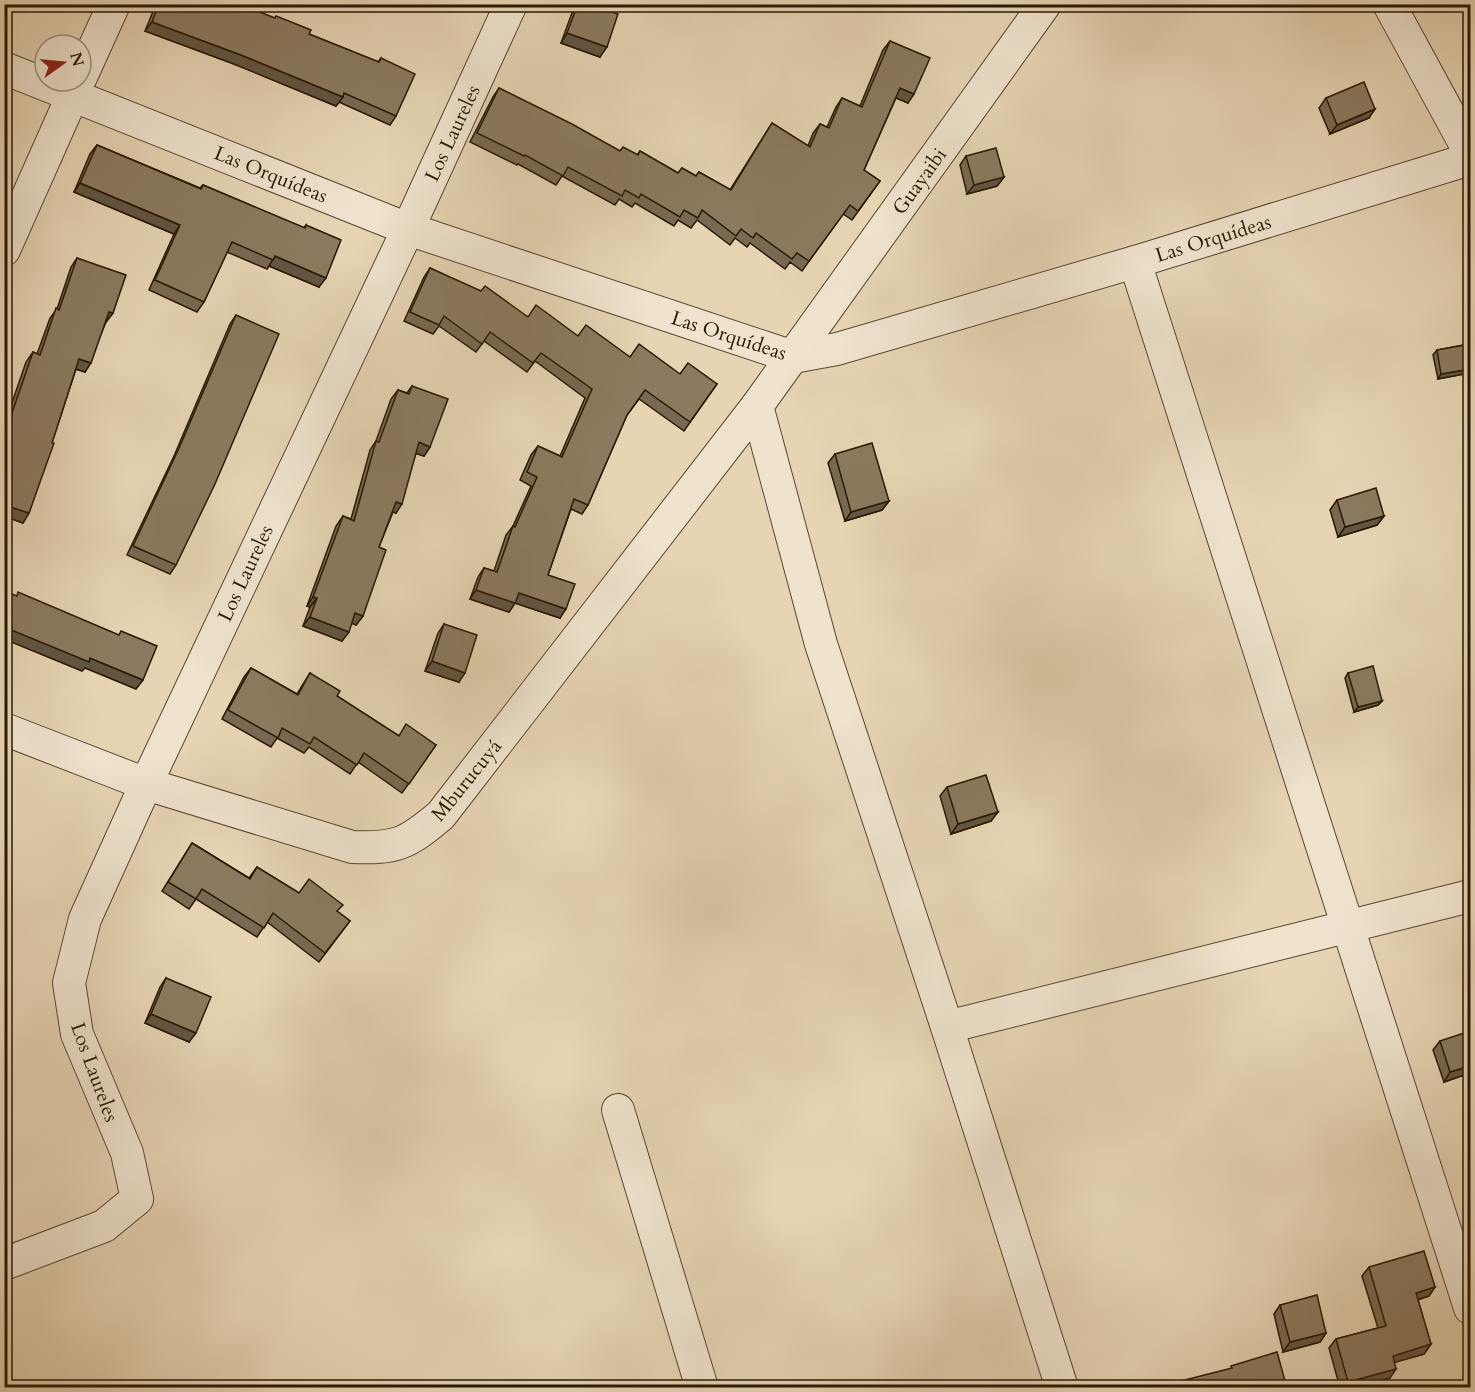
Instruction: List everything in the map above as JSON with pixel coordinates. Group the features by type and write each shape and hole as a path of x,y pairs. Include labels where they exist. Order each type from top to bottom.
{"street":[{"path":"93,51 114,4"},
{"name":"Los Laureles","path":"4,1264 104,1226 137,1199 127,1154 77,1034 69,983 85,920 146,784 408,229 510,4"},
{"name":"Guayaibi","path":"757,406 1045,4"},
{"path":"1389,4 1470,153"},
{"name":"Las Orquídeas","path":"4,68 33,74"},
{"name":"Las Orquídeas","path":"93,91 408,229 793,357 837,349 1135,262 1470,159"},
{"path":"4,250 74,93"},
{"path":"1135,262 1470,1308"},
{"path":"757,406 821,644 1062,1388"},
{"name":"Mburucuyá","path":"4,729 146,784 352,847 384,848 416,836 441,815 757,406"},
{"path":"946,1027 1470,896"},
{"path":"618,1110 702,1388"}],"building":[{"path":"159,4 239,4 275,18 276,16 311,30 309,34 379,62 381,58 415,74 396,116 344,93 343,97 241,55 152,22"},
{"path":"578,4 591,4 618,14 607,47 567,33"},
{"path":"890,41 930,58 914,94 900,88 864,170 880,181 858,211 850,205 809,261 797,253 792,259 756,233 753,238 741,229 736,236 702,210 698,218 684,210 680,217 641,194 639,198 625,190 622,196 568,167 563,176 477,133 499,88 620,151 623,147 638,155 640,151 678,173 682,168 696,176 699,172 731,190 772,123 810,147 820,124 829,128 842,98 862,107"},
{"path":"1364,82 1375,109 1337,125 1326,98"},
{"path":"4,120 11,123 4,136"},
{"path":"97,145 201,189 203,185 305,228 306,225 341,240 326,278 275,256 273,260 232,242 204,302 155,280 180,225 80,183"},
{"path":"996,148 1004,177 974,185 966,156"},
{"path":"77,258 126,275 113,313 109,312 91,363 79,359 52,443 54,443 29,513 4,505 4,436 33,352 40,355 56,308 59,310"},
{"path":"430,268 481,291 485,286 528,317 536,305 578,336 586,325 630,357 639,344 680,374 688,363 717,384 690,422 645,390 627,415 588,505 574,499 548,575 575,584 566,609 519,593 515,603 476,590 484,568 497,572 513,526 515,527 537,477 527,472 538,446 562,457 592,389 541,353 533,363 490,332 482,344 444,316 439,325 410,312"},
{"path":"236,315 279,334 215,484 176,565 133,546 180,446"},
{"path":"1470,344 1470,369 1441,374 1437,350"},
{"path":"412,386 448,399 430,447 419,442 402,504 396,502 379,547 386,550 363,616 355,613 349,632 310,617 317,598 313,597 343,516 354,521 376,441 379,442 398,390 409,394"},
{"path":"872,443 889,501 851,512 835,454"},
{"path":"1376,488 1384,516 1345,527 1337,500"},
{"path":"4,591 17,596 18,592 119,635 121,631 157,646 143,680 90,658 89,662 4,627"},
{"path":"444,624 477,635 465,673 432,661"},
{"path":"1373,666 1382,701 1358,707 1348,673"},
{"path":"251,668 298,695 310,673 340,691 337,696 399,736 406,724 436,745 409,784 364,753 357,765 314,737 310,744 282,728 278,738 228,710"},
{"path":"986,775 998,812 958,824 947,787"},
{"path":"192,843 250,879 257,867 299,893 309,879 343,905 337,911 350,921 325,953 273,913 264,928 202,889 196,899 168,882"},
{"path":"166,978 211,997 196,1033 151,1014"},
{"path":"1470,1031 1470,1066 1450,1072 1440,1041"},
{"path":"1424,1251 1435,1287 1416,1293 1431,1344 1393,1356 1396,1369 1348,1382 1336,1339 1386,1326 1369,1267"},
{"path":"1317,1295 1326,1333 1290,1342 1280,1305"},
{"path":"1277,1352 1287,1388 1174,1388 1173,1383 1232,1368 1231,1366"}]}
